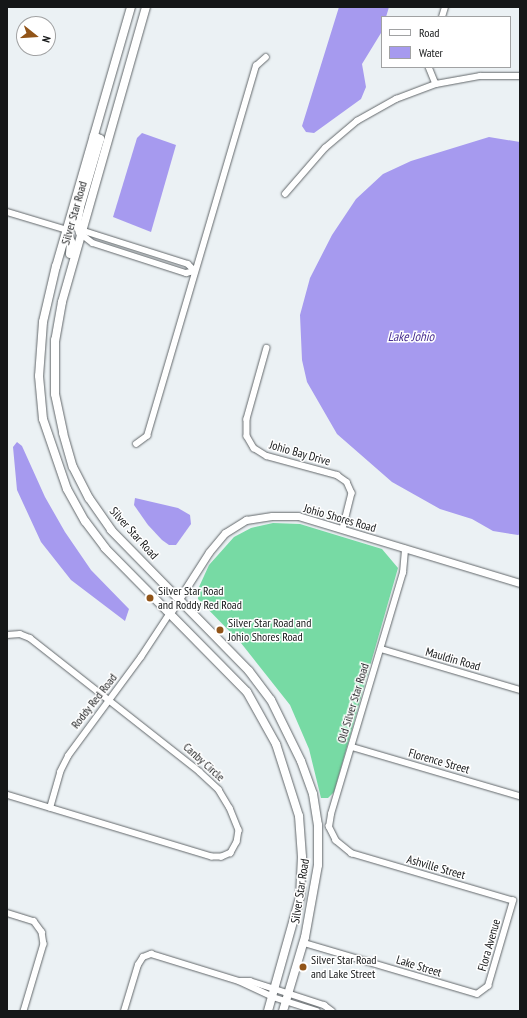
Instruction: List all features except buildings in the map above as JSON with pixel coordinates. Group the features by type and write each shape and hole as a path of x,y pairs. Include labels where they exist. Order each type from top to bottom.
{"main road":[{"name":"Silver Star Road","path":"131,7 67,230 43,322 39,376 43,419 67,489 85,521 105,548 247,692 276,744 290,783 299,816 302,857 300,897 268,1011"},
{"name":"Silver Star Road","path":"146,7 62,302 55,340 55,394 63,433 73,467 89,498 111,530 249,671 271,700 286,726 304,767 313,794 317,817 318,865 304,943 284,1011"},
{"path":"81,232 77,228 80,207 100,139 94,136"},
{"path":"55,340 52,326 71,248 67,230"}],"street":[{"path":"136,444 147,436 256,66 266,57"},
{"path":"429,68 436,84"},
{"path":"285,194 325,148 357,121 396,99 436,84 480,76 520,76"},
{"path":"7,212 67,230"},
{"path":"81,232 188,264 195,271"},
{"path":"81,232 93,243 186,273 195,271"},
{"path":"136,257 139,249"},
{"name":"Johio Bay Drive","path":"267,348 247,419 247,436 254,448 267,456 337,475 348,482 352,498 343,529"},
{"name":"Johio Shores Road","path":"170,613 209,552 225,533 246,520 272,516 298,516 520,583"},
{"name":"Old Silver Star Road","path":"352,854 336,841 329,827 331,814 403,573 405,549"},
{"name":"Roddy Red Road","path":"50,808 60,772 68,756 170,613"},
{"name":"Canby Circle","path":"7,635 20,634 30,638 110,699 219,790 230,808 238,830 237,842 231,852 222,857 212,857 7,795"},
{"name":"Mauldin Road","path":"381,650 520,690"},
{"name":"Florence Street","path":"352,747 520,796"},
{"name":"Ashville Street","path":"352,854 513,902"},
{"name":"Flora Avenue","path":"481,992 488,986 513,902"},
{"path":"7,913 34,921 42,932 44,944 24,1011"},
{"name":"Lake Street","path":"304,943 469,993 481,992"},
{"path":"124,1011 138,965 143,956 151,954 274,993 317,1011"},
{"path":"239,981 250,981 287,998 324,1005 332,1011"}],"green space":[{"path":"273,523 300,524 382,549 398,568 334,792 328,798 321,798 309,749 290,705 241,643 198,599 199,587 209,565 234,537 251,528"}],"water":[{"path":"339,7 389,7 386,16 381,16 381,33 362,64 366,87 361,99 314,133 306,132 302,126"},
{"path":"142,133 176,145 151,232 113,217 137,138"},
{"name":"Lake Johio","path":"489,137 520,142 520,534 518,535 493,531 472,519 440,509 392,482 337,434 307,382 302,360 300,315 310,278 332,235 356,199 383,174 411,161"},
{"path":"17,442 22,446 45,497 65,532 91,570 129,609 125,621 71,580 41,542 17,490 13,447"},
{"path":"135,498 178,508 190,515 191,524 176,545 169,545 162,540 148,525 134,505"}],"place":[{"name":"Silver Star Road and Roddy Red Road","path":"150,598"},
{"name":"Silver Star Road and Johio Shores Road","path":"220,630"},
{"name":"Silver Star Road and Lake Street","path":"303,967"}]}
